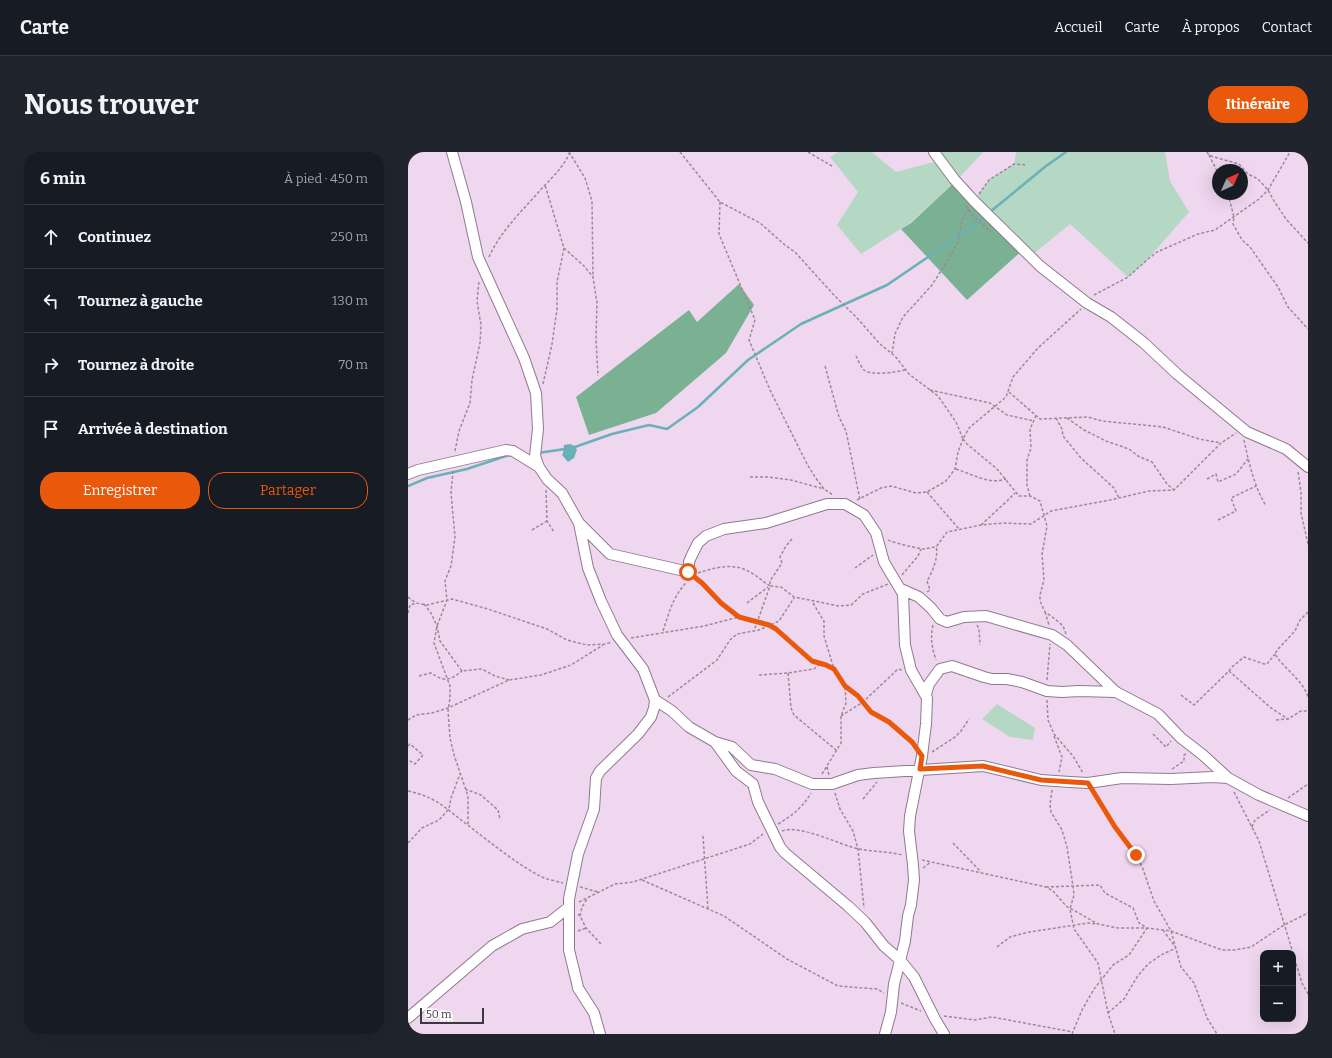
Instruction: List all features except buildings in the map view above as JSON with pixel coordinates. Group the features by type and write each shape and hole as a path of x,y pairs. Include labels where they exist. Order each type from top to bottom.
{"street":[{"path":"452,152 466,202 478,257 524,358 536,393 538,429 535,456 539,468 547,479 562,493 579,523 610,554 691,574 689,562 698,543 706,536 724,529 766,523 827,504 845,504 864,515 876,533 884,562 903,594 905,605 906,645 911,670 927,698 926,755 920,769 910,816 909,831 914,880 911,905 894,984 891,1012 885,1034"},
{"path":"934,152 954,179 1030,258 1085,302 1111,317 1144,343 1177,374 1247,432 1286,449 1308,467"},
{"path":"408,474 418,470 506,450 513,451 539,468"},
{"path":"579,523 588,568 601,601 617,635 643,669 658,701 672,711 689,727 715,742 732,747 751,765 775,769 812,784 832,784 858,775 874,772 983,766 1041,780 1088,783 1122,778 1228,778"},
{"path":"898,585 919,597 940,619 947,622 973,616 986,616 1052,635 1067,645 1116,692 1158,714 1178,734 1228,778 1259,795 1308,816"},
{"path":"926,694 929,684 940,669 952,666 984,677 1022,682 1047,691 1116,692"},
{"path":"600,1034 594,1013 578,988 576,982 569,950 569,894 578,854 594,809 596,778 600,771 638,734 651,717 658,701"},
{"path":"715,742 736,771 753,784 758,802 780,848 848,906 865,922 884,946 900,960 914,978 944,1034"},
{"path":"408,1018 492,946 522,929 550,922 569,907"}],"path":[{"path":"468,825 468,796 454,755 450,738 448,708 450,686 434,643 437,626 447,600 445,581 451,566 455,537 451,493 453,463 459,431 470,403 472,380 480,343 480,325 477,302 479,278 490,254 502,235 545,185 557,174 570,152 585,178 592,201 593,277 597,303 596,338 598,376"},
{"path":"680,152 720,202 760,223 785,246 795,252 880,344 892,354 905,370 938,396 956,422 963,439 967,444 992,464 1019,496 1030,496 1040,501 1047,526 1042,554 1044,580 1040,595 1040,602 1045,612 1052,635 1047,667 1048,720 1062,757 1061,770 1054,781 1050,805 1051,812 1062,830 1066,847 1074,895 1070,909 1073,925 1081,940 1098,963 1108,1013 1115,1034"},
{"path":"808,152 832,166"},
{"path":"1207,152 1214,164"},
{"path":"720,202 719,234 755,320 749,340 770,390 814,477 824,489 845,504 881,488 891,486 916,493 927,492 946,481 955,469 958,452 969,428 1006,397 1009,392 1012,376 1085,302 1128,277 1148,258 1157,252 1198,234 1215,230 1259,199 1268,190 1290,152"},
{"path":"1209,155 1238,164 1248,174 1258,179 1268,190 1286,219 1308,243"},
{"path":"892,354 895,334 903,317 932,285 946,263 958,242 962,220 989,180 1014,164 1028,165"},
{"path":"536,393 543,385 552,344 558,309 557,282 564,248 545,185"},
{"path":"1230,200 1234,217 1233,224 1242,240 1250,247 1278,287 1288,307 1308,329"},
{"path":"564,248 584,266 593,277"},
{"path":"856,356 864,369 869,372 894,372 905,370"},
{"path":"825,366 839,418 846,431 859,499 864,515"},
{"path":"929,389 990,403 1007,415 1034,421"},
{"path":"1009,392 1040,419 1088,417 1102,421 1163,427 1199,439 1221,443"},
{"path":"1030,496 1027,485 1027,460 1031,448 1030,429 1036,416"},
{"path":"1056,418 1062,429 1063,436 1081,458 1114,488 1119,498"},
{"path":"1067,418 1084,430 1106,441 1129,448 1138,456 1152,462 1167,484 1174,490"},
{"path":"876,533 893,543 921,549 936,547 947,532 959,529 981,524 1031,524 1051,511 1149,491 1174,490 1221,443 1234,434 1247,432"},
{"path":"1247,432 1244,439 1248,459 1259,494 1266,506"},
{"path":"1295,456 1301,492 1301,513 1308,544"},
{"path":"1207,479 1216,474 1218,482 1236,474 1248,459"},
{"path":"955,469 989,481 998,482 1006,479"},
{"path":"750,477 768,477 791,480 824,489"},
{"path":"547,479 546,521 554,532"},
{"path":"1218,520 1236,511 1231,498 1256,486"},
{"path":"927,492 959,529"},
{"path":"981,524 1016,492"},
{"path":"532,530 546,521"},
{"path":"754,631 770,586 772,576 780,568 782,564 780,557 792,539"},
{"path":"919,597 930,590 927,581 938,551 936,547"},
{"path":"855,568 880,549"},
{"path":"663,632 672,602 680,588 691,574 719,567 735,566 747,570 770,586 781,587 794,597 813,602 846,606 851,605 863,594 898,585 918,556 921,549"},
{"path":"691,574 721,603 739,617 769,625 776,629 812,661 834,669"},
{"path":"747,603 770,586"},
{"path":"408,597 416,603"},
{"path":"658,701 717,660 730,640 738,634 754,631 779,621 794,597"},
{"path":"408,613 410,605 416,603 427,605 452,599 547,629 567,640 587,645 605,644 663,632 704,626 739,617"},
{"path":"813,602 824,621 824,636 834,669 845,686 858,696 871,712 889,722 926,755 955,737 969,719"},
{"path":"424,604 431,613 437,626 440,641 462,672"},
{"path":"1045,612 1063,626 1066,632 1067,645"},
{"path":"1181,695 1194,705 1244,657 1267,664 1278,649 1295,631 1300,620 1308,612"},
{"path":"935,614 931,632 931,644 940,669"},
{"path":"973,616 979,629 980,644"},
{"path":"408,720 416,715 432,713 448,708 509,680 541,674 571,665 605,644"},
{"path":"1275,654 1280,662 1298,680 1307,692 1308,697"},
{"path":"759,675 814,669 821,663"},
{"path":"419,676 431,673 438,678 447,680 462,672 482,669 495,676 509,680"},
{"path":"841,716 863,702 898,670 911,670"},
{"path":"1229,671 1271,708 1288,720"},
{"path":"788,673 791,708 794,715 836,750"},
{"path":"601,944 586,928 580,916 569,907 614,884 642,880 750,844 772,831 794,815 806,801 840,744 841,716 846,702 845,686"},
{"path":"1276,720 1288,720 1301,711 1308,710"},
{"path":"1054,734 1073,756 1115,827 1136,855 1143,869 1154,901 1171,931 1181,967 1194,983 1207,1018 1217,1034"},
{"path":"1153,734 1166,746 1178,734"},
{"path":"408,746 410,744 423,755 415,764 408,760"},
{"path":"1172,769 1184,761 1184,755 1193,747"},
{"path":"827,767 840,809 853,831 858,849 865,922"},
{"path":"863,799 878,783 874,772"},
{"path":"408,843 422,828 439,820 449,809 460,774"},
{"path":"1228,778 1259,841 1292,950"},
{"path":"465,789 480,795 498,810 500,820"},
{"path":"408,791 423,794 443,805 513,859 543,878 598,892"},
{"path":"772,831 787,829 808,832 858,849 897,854 1046,887 1100,885 1105,893 1133,908 1139,923 1147,928"},
{"path":"703,836 708,909"},
{"path":"953,843 981,872"},
{"path":"642,880 724,916 788,959 838,986 878,989 905,1005 933,1015 975,1020 992,1017 1072,1033 1082,1010 1094,989 1113,965 1129,954 1147,928"},
{"path":"1046,887 1053,891 1070,909 1098,924"},
{"path":"580,916 582,907 587,898"},
{"path":"997,947 1010,938 1029,932 1088,923 1118,928 1162,929 1222,950 1235,950 1251,947 1284,925 1308,913"},
{"path":"1162,929 1176,948"},
{"path":"1108,1013 1124,999 1137,977 1148,964 1161,955 1176,948"},
{"path":"1296,964 1302,983 1308,994"}],"shaded area":[{"path":"838,152 872,152 896,172 941,160 936,152 983,152 956,181 910,223 861,254 837,225 858,192 830,157"},
{"path":"1016,152 1165,152 1170,181 1189,212 1148,259 1128,277 1070,224 1031,256 975,200 989,180 1014,164"},
{"path":"956,181 1024,249 967,300 901,229 911,223"},
{"path":"739,284 754,305 726,353 656,413 589,435 576,397 689,310 697,322"},
{"path":"570,444 575,446 577,450 574,458 568,462 562,455 564,445"},
{"path":"997,704 1035,728 1033,740 1010,737 982,719"}],"waterway":[{"path":"990,212 1046,166 1066,152"},
{"path":"572,448 612,434 649,425 667,429 698,407 748,360 801,324 887,285 972,227 986,215"},
{"path":"538,453 565,449"},
{"path":"408,486 427,478 467,469 511,455"}],"route":[{"path":"688,572 702,583 721,603 739,617 769,625 776,629 812,661 834,669 845,686 858,696 871,712 889,722 912,742 922,756 920,769 983,766 1006,770 1041,780 1088,783 1115,827 1136,855"}]}
